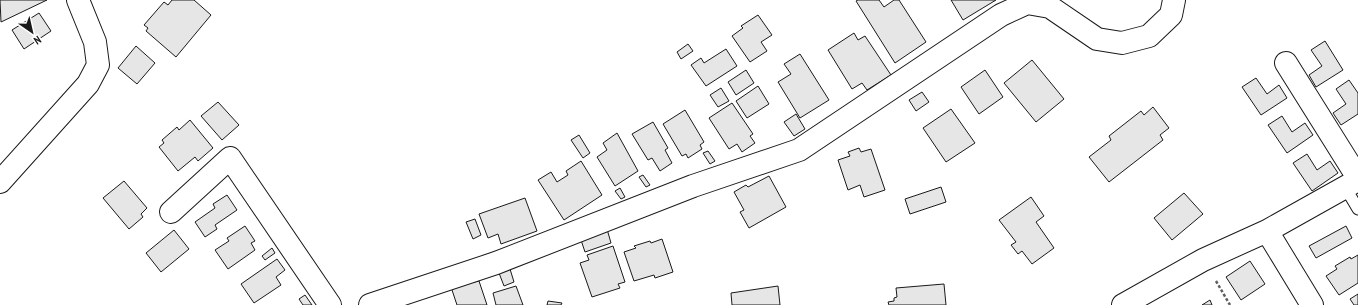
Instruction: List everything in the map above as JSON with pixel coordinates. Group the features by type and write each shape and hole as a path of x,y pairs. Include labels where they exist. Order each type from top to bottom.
{"street":[{"path":"0,182 88,84 98,64 95,42 78,0"},
{"path":"370,305 496,263 693,186 799,150 1000,15 1027,2 1050,7 1097,38 1122,43 1149,36 1171,15 1174,0"},
{"path":"1123,305 1203,260 1267,231 1354,182 1286,63"},
{"path":"171,212 230,158 330,305"},
{"path":"1267,231 1312,305"}],"lane":[{"path":"1354,182 1358,209"}],"path":[{"path":"1203,260 1230,305"}],"building":[{"path":"0,0 47,0 1,22"},
{"path":"172,0 194,0 211,15 176,57 146,31 148,28 144,25 164,2 168,5"},
{"path":"879,0 884,7 894,0 899,0 926,42 895,63 856,1"},
{"path":"951,0 996,0 963,20"},
{"path":"39,13 51,31 24,49 12,30"},
{"path":"758,15 772,35 761,42 767,51 750,62 732,36 743,28 741,26"},
{"path":"854,33 858,40 865,36 891,75 867,90 862,83 852,89 828,50"},
{"path":"1325,41 1343,70 1316,87 1309,75 1322,66 1311,50"},
{"path":"688,44 693,51 681,59 677,52"},
{"path":"136,46 155,63 137,84 118,68"},
{"path":"726,49 737,66 706,86 691,65 701,58 704,63"},
{"path":"800,54 829,100 800,118 778,82 791,74 784,64"},
{"path":"1032,60 1064,99 1036,122 1004,83"},
{"path":"746,70 754,83 736,95 728,82"},
{"path":"985,70 1003,97 979,114 961,87"},
{"path":"1256,78 1267,94 1279,85 1287,98 1261,115 1242,87"},
{"path":"1349,80 1358,93 1358,114 1341,125 1333,113 1346,104 1336,89"},
{"path":"758,86 769,104 747,118 736,101"},
{"path":"721,88 729,101 718,107 710,95"},
{"path":"922,92 929,102 916,111 909,100"},
{"path":"218,102 239,125 222,140 201,116"},
{"path":"732,103 753,134 750,136 755,143 742,152 737,144 729,149 709,118"},
{"path":"1153,107 1169,128 1160,135 1163,140 1109,182 1089,157 1111,140 1109,136 1141,111 1144,115"},
{"path":"951,109 975,143 946,162 923,128"},
{"path":"685,110 704,142 700,145 702,149 688,158 686,154 682,156 663,124"},
{"path":"796,114 805,129 794,136 784,122"},
{"path":"1282,116 1292,132 1305,123 1313,135 1287,153 1268,125"},
{"path":"190,120 213,148 198,161 195,157 178,171 159,147 164,143 162,140 177,127 179,130"},
{"path":"653,122 668,148 665,150 672,163 660,171 652,158 648,160 632,134"},
{"path":"617,133 638,171 615,186 597,157 607,150 603,143"},
{"path":"579,135 590,153 583,158 571,140"},
{"path":"859,148 861,152 871,149 885,190 864,197 860,185 848,190 838,160 850,156 848,152"},
{"path":"708,151 715,161 710,164 703,153"},
{"path":"1307,154 1317,170 1330,161 1338,173 1312,191 1293,163"},
{"path":"581,161 602,195 564,220 538,180 551,172 557,182 568,175 566,171"},
{"path":"643,175 650,185 646,187 639,177"},
{"path":"769,176 786,207 749,228 740,212 744,210 734,192 746,185 748,187"},
{"path":"124,181 147,208 141,214 143,217 129,229 103,198"},
{"path":"941,187 946,202 910,214 905,199"},
{"path":"620,188 625,197 621,199 615,191"},
{"path":"1184,193 1203,214 1172,240 1154,218"},
{"path":"227,195 237,210 215,225 217,229 205,237 195,222 215,208 213,204"},
{"path":"1031,197 1044,216 1036,222 1054,248 1032,264 1022,251 1018,254 1011,245 1016,242 999,220"},
{"path":"525,198 537,231 501,244 498,234 488,238 479,214"},
{"path":"475,219 481,235 473,239 466,222"},
{"path":"245,226 255,241 251,243 255,250 228,269 215,250 229,241 227,238"},
{"path":"1346,226 1352,238 1316,258 1309,246"},
{"path":"607,229 611,243 585,252 580,237"},
{"path":"174,230 189,249 161,272 146,253"},
{"path":"662,239 673,272 655,278 654,275 634,281 624,252 636,248 634,246 650,241 651,243"},
{"path":"613,246 625,282 618,284 620,288 592,297 580,263 589,260 587,255"},
{"path":"272,248 275,253 265,260 262,256"},
{"path":"1358,255 1358,283 1339,295 1326,276 1337,269 1335,266 1350,257 1351,259"},
{"path":"277,259 285,270 276,277 281,285 254,303 241,284"},
{"path":"1250,261 1265,284 1241,300 1226,277"},
{"path":"510,269 514,282 504,286 499,273"},
{"path":"479,281 487,305 457,305 451,287"},
{"path":"944,284 946,305 889,305 888,302 894,301 894,298 897,297 896,288"},
{"path":"516,286 523,305 496,305 493,293"},
{"path":"778,286 780,305 732,305 731,293"},
{"path":"1358,294 1358,305 1354,305 1350,299"},
{"path":"305,295 312,305 303,305 299,299"},
{"path":"1210,300 1212,305 1202,305"},
{"path":"548,301 562,303 561,305 547,305"}]}
